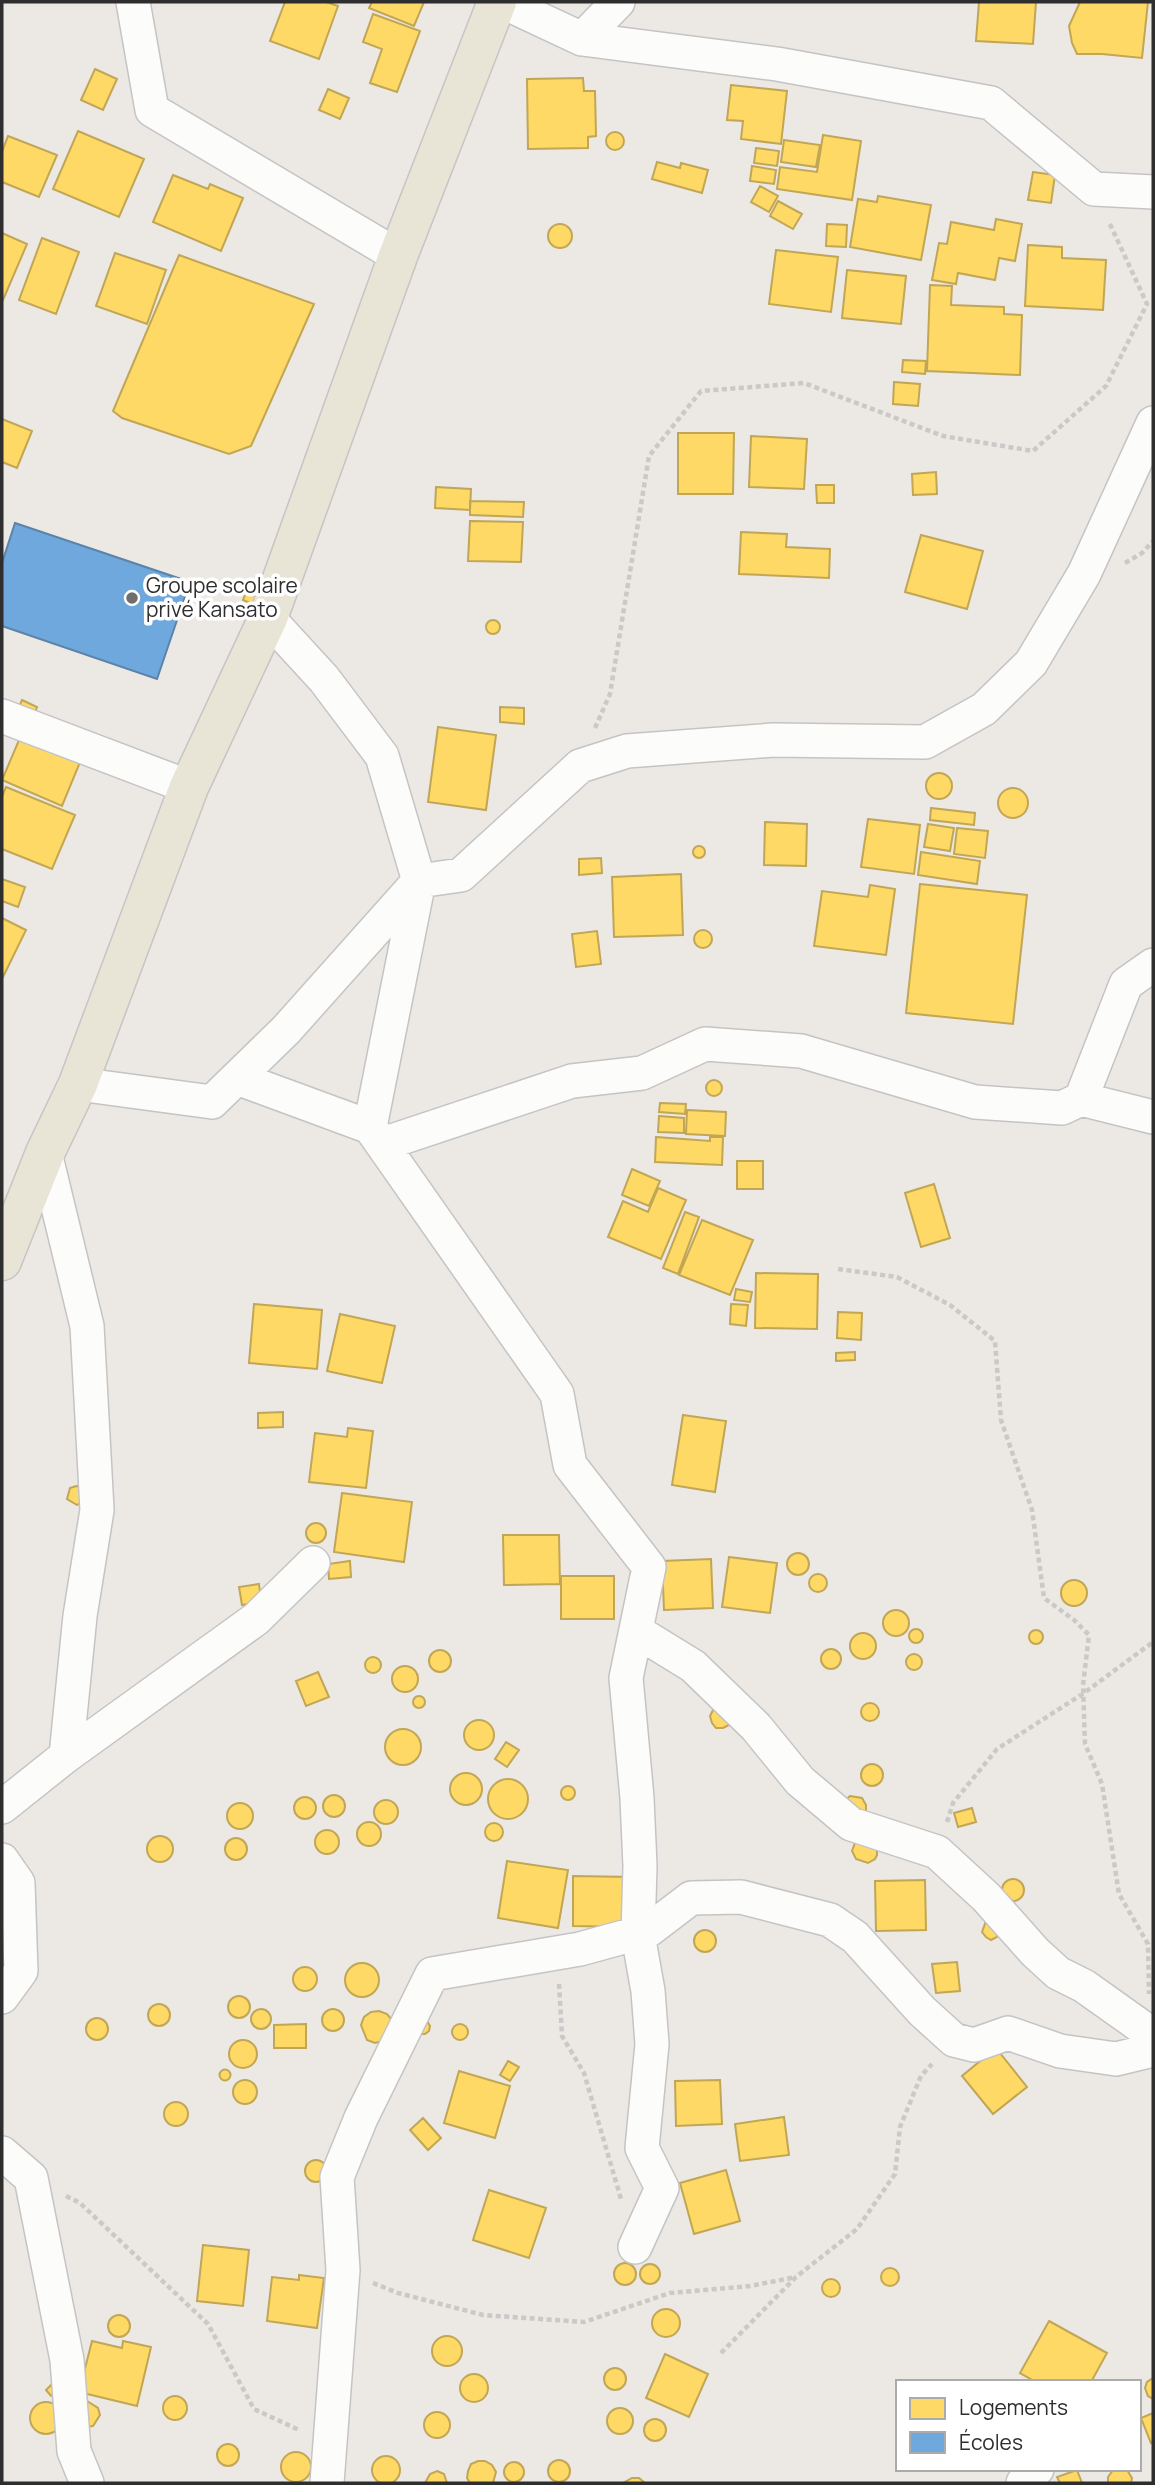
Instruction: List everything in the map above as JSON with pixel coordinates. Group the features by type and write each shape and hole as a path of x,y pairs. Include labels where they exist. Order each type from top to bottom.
{"main road":[{"path":"2,1261 45,1153 78,1084 189,788 268,618 398,257 497,2"}],"street":[{"path":"133,2 152,110 398,257"},
{"path":"503,2 582,40 777,64 991,103 1094,190 1153,192"},
{"path":"582,40 618,2"},
{"path":"78,1084 212,1102 286,1030 419,881 461,874 580,766 627,751 773,740 925,741 984,709 1031,663 1084,574 1153,423"},
{"path":"268,618 324,679 382,756 419,881 377,1135"},
{"path":"2,716 189,788"},
{"path":"1081,1099 1126,984 1153,965"},
{"path":"377,1135 572,1081 642,1073 705,1044 801,1051 975,1102 1062,1108 1081,1099 1153,1117"},
{"path":"237,1078 377,1135 557,1394 570,1465 649,1567 626,1678 640,1866 638,1935 648,1991 652,2044 642,2148 662,2189 635,2247"},
{"path":"45,1153 87,1326 97,1510 80,1616 66,1756"},
{"path":"2,1807 66,1756 256,1619 313,1563"},
{"path":"327,2483 332,2445 343,2270 337,2177 367,2105 432,1973 558,1953 638,1935 649,1930 691,1898 741,1897 830,1920 855,1937 922,2011 954,2040 974,2045 1008,2033 1060,2051 1116,2059 1151,2039 1084,1986 1058,1973 1035,1952 986,1897 937,1852 851,1824 800,1781 756,1727 693,1666 636,1631"},
{"path":"2,1860 18,1883 20,1971 2,1997"},
{"path":"2,2153 31,2178 66,2360 74,2451 87,2483"}],"path":[{"path":"580,766 610,694 649,456 701,391 804,383 943,436 1033,451 1106,386 1147,304 1094,190"},
{"path":"838,1269 897,1277 950,1305 995,1341 1001,1420 1032,1510 1044,1598 1089,1635 1084,1693 1085,1744 1102,1784 1119,1894 1147,1944 1151,2039"},
{"path":"937,1852 953,1803 997,1749 1084,1693 1153,1642"},
{"path":"558,1953 562,2036 583,2073 635,2247"},
{"path":"722,2353 796,2277 857,2229 895,2174 900,2127 921,2076 954,2040"},
{"path":"31,2178 80,2203 208,2324 254,2409 332,2445"},
{"path":"343,2270 398,2293 483,2315 583,2322 670,2293 750,2286 796,2277"}],"building: Logements":[{"path":"285,2 326,2 338,6 319,59 270,41"},
{"path":"372,2 424,2 414,26 369,8"},
{"path":"979,2 1036,2 1033,44 976,41"},
{"path":"1080,2 1148,2 1142,58 1077,54 1069,26"},
{"path":"373,14 420,31 397,92 370,83 382,49 363,42"},
{"path":"95,69 117,79 103,110 81,100"},
{"path":"583,78 584,91 595,91 596,136 588,137 588,148 528,149 527,79"},
{"path":"731,85 787,91 781,144 741,139 743,121 727,120"},
{"path":"328,89 349,98 340,119 319,110"},
{"path":"78,131 144,159 119,217 53,189"},
{"path":"611,132 619,132 624,141 622,148 611,150 606,145 606,137"},
{"path":"823,135 861,141 852,200 777,189 780,167 817,172"},
{"path":"8,136 57,155 39,197 2,182 2,152"},
{"path":"784,140 820,145 816,167 781,162"},
{"path":"756,148 779,151 777,166 754,163"},
{"path":"657,162 680,168 681,163 708,170 702,193 652,179"},
{"path":"752,166 776,170 774,184 750,181"},
{"path":"1033,172 1055,175 1051,203 1028,200"},
{"path":"173,175 208,189 210,184 243,198 221,251 153,222"},
{"path":"760,186 778,196 769,212 751,202"},
{"path":"878,196 931,205 921,260 850,247 858,199 877,202"},
{"path":"778,201 802,214 793,229 770,216"},
{"path":"996,219 1022,224 1015,261 999,258 995,280 958,273 956,284 932,280 939,243 947,244 951,222 994,230"},
{"path":"560,224 571,231 572,236 565,247 560,248 549,241 548,236 555,225"},
{"path":"827,224 847,225 846,247 826,246"},
{"path":"2,233 27,244 3,300 2,299"},
{"path":"42,238 79,252 56,314 19,300"},
{"path":"1028,245 1062,247 1062,258 1106,260 1103,310 1025,306"},
{"path":"776,250 838,257 831,312 769,304"},
{"path":"115,253 166,270 147,324 96,306"},
{"path":"179,255 314,304 251,446 229,454 122,418 113,411"},
{"path":"847,270 906,276 901,324 842,318"},
{"path":"930,285 952,286 951,305 1004,307 1004,314 1022,315 1020,375 927,371"},
{"path":"903,360 926,361 925,374 902,372"},
{"path":"894,382 920,384 918,406 893,404"},
{"path":"2,419 32,431 17,468 2,462"},
{"path":"678,433 734,433 733,494 678,494"},
{"path":"751,436 807,439 804,489 749,487"},
{"path":"936,472 937,494 913,495 912,474"},
{"path":"816,485 834,485 834,503 817,503"},
{"path":"436,487 471,489 470,510 435,508"},
{"path":"470,501 524,502 523,517 470,515"},
{"path":"470,521 523,522 521,562 468,561"},
{"path":"741,532 787,534 786,547 830,549 829,578 739,574"},
{"path":"921,535 983,551 967,609 905,592"},
{"path":"249,585 260,589 254,605 243,600"},
{"path":"243,604 254,608 250,619 239,615"},
{"path":"490,620 496,620 500,627 496,634 490,634 486,630 486,624"},
{"path":"22,700 37,707 31,723 15,716"},
{"path":"500,707 524,708 524,724 500,722"},
{"path":"25,726 85,750 62,806 2,780"},
{"path":"438,727 496,735 486,810 428,802"},
{"path":"939,773 948,777 952,786 948,795 939,799 930,795 926,786 930,777"},
{"path":"6,787 75,815 52,869 2,849 2,797"},
{"path":"1013,788 1024,792 1028,803 1024,814 1013,818 1002,814 998,803 1002,792"},
{"path":"931,808 975,813 974,825 930,820"},
{"path":"868,819 920,825 914,874 861,867"},
{"path":"765,822 807,824 806,866 764,865"},
{"path":"928,824 954,828 950,851 924,847"},
{"path":"957,828 988,831 985,858 954,854"},
{"path":"699,846 705,852 699,858 693,852"},
{"path":"921,852 980,861 977,884 918,875"},
{"path":"601,858 602,873 579,875 579,859"},
{"path":"681,874 683,935 614,937 612,877"},
{"path":"2,879 25,887 18,907 2,901"},
{"path":"920,884 1027,895 1013,1024 906,1013"},
{"path":"870,885 895,889 886,955 814,946 822,891 868,897"},
{"path":"2,918 26,930 2,979"},
{"path":"703,930 709,933 712,939 709,945 703,948 697,945 694,939 697,933"},
{"path":"597,931 601,964 576,967 572,934"},
{"path":"711,1080 717,1080 722,1088 720,1094 711,1096 706,1091 706,1085"},
{"path":"660,1103 686,1104 685,1114 659,1112"},
{"path":"687,1110 726,1112 725,1136 686,1134"},
{"path":"659,1116 684,1118 684,1133 658,1132"},
{"path":"656,1137 710,1141 710,1137 723,1137 722,1165 655,1162"},
{"path":"737,1161 763,1161 763,1189 737,1189"},
{"path":"632,1169 660,1181 649,1206 622,1195"},
{"path":"934,1184 950,1238 921,1247 905,1193"},
{"path":"658,1188 686,1200 661,1259 608,1237 623,1201 648,1212"},
{"path":"685,1212 699,1217 678,1274 663,1268"},
{"path":"702,1220 753,1240 730,1295 679,1275"},
{"path":"756,1273 818,1274 817,1329 755,1328"},
{"path":"736,1289 752,1292 750,1302 734,1300"},
{"path":"254,1304 322,1310 317,1369 249,1363"},
{"path":"731,1304 748,1305 746,1326 730,1324"},
{"path":"838,1312 862,1313 861,1340 837,1338"},
{"path":"340,1314 395,1326 382,1383 327,1371"},
{"path":"855,1352 855,1360 836,1361 836,1353"},
{"path":"283,1412 283,1427 258,1428 258,1413"},
{"path":"683,1415 726,1421 715,1492 672,1485"},
{"path":"348,1428 373,1431 366,1488 309,1482 315,1433 347,1437"},
{"path":"81,1487 82,1503 77,1505 67,1499 70,1488"},
{"path":"342,1493 412,1502 404,1562 334,1552"},
{"path":"312,1523 320,1523 326,1533 320,1543 312,1543 306,1537 306,1529"},
{"path":"503,1535 559,1535 560,1584 504,1585"},
{"path":"798,1553 806,1556 809,1564 806,1572 798,1575 790,1572 787,1564 790,1556"},
{"path":"729,1557 777,1563 770,1613 722,1607"},
{"path":"711,1559 713,1608 664,1610 662,1561"},
{"path":"350,1561 351,1577 329,1579 328,1564"},
{"path":"814,1574 822,1574 827,1583 825,1590 814,1592 809,1587 809,1579"},
{"path":"561,1576 614,1576 614,1619 561,1619"},
{"path":"1074,1580 1083,1584 1087,1593 1083,1602 1074,1606 1065,1602 1061,1593 1065,1584"},
{"path":"259,1584 261,1602 242,1605 239,1587"},
{"path":"896,1610 905,1614 909,1623 905,1632 896,1636 887,1632 883,1623 887,1614"},
{"path":"916,1629 921,1631 921,1641 916,1643 911,1641 909,1636 911,1631"},
{"path":"1033,1630 1039,1630 1043,1637 1039,1644 1033,1644 1029,1640 1029,1634"},
{"path":"863,1633 872,1637 876,1646 872,1655 863,1659 854,1655 850,1646 854,1637"},
{"path":"831,1649 838,1652 841,1659 838,1666 831,1669 824,1666 821,1659 824,1652"},
{"path":"440,1650 448,1653 451,1661 448,1669 440,1672 432,1669 429,1661 432,1653"},
{"path":"911,1654 917,1654 922,1662 920,1668 911,1670 906,1665 906,1659"},
{"path":"370,1657 376,1657 381,1665 379,1671 370,1673 365,1668 365,1662"},
{"path":"405,1666 414,1670 418,1679 414,1688 405,1692 396,1688 392,1679 396,1670"},
{"path":"318,1672 329,1697 306,1706 296,1681"},
{"path":"419,1696 425,1702 419,1708 413,1702"},
{"path":"870,1703 877,1705 877,1719 870,1721 863,1719 861,1712 863,1705"},
{"path":"719,1707 732,1719 729,1725 723,1728 716,1728 710,1716 713,1710"},
{"path":"479,1720 490,1724 494,1735 490,1746 479,1750 468,1746 464,1735 468,1724"},
{"path":"403,1729 416,1734 421,1747 416,1760 403,1765 390,1760 385,1747 390,1734"},
{"path":"506,1742 519,1750 507,1767 495,1759"},
{"path":"872,1764 880,1767 883,1775 880,1783 872,1786 864,1783 861,1775 864,1767"},
{"path":"466,1773 477,1778 482,1789 477,1800 466,1805 455,1800 450,1789 455,1778"},
{"path":"508,1779 522,1785 528,1799 522,1813 508,1819 494,1813 488,1799 494,1785"},
{"path":"568,1786 573,1788 573,1798 568,1800 563,1798 561,1793 563,1788"},
{"path":"330,1795 338,1795 345,1802 345,1810 338,1817 330,1817 323,1810 323,1802"},
{"path":"850,1796 862,1798 866,1813 844,1801"},
{"path":"305,1797 313,1800 316,1808 313,1816 305,1819 297,1816 294,1808 297,1800"},
{"path":"386,1800 394,1804 398,1812 394,1820 386,1824 378,1820 374,1812 378,1804"},
{"path":"240,1803 249,1807 253,1816 249,1825 240,1829 231,1825 227,1816 231,1807"},
{"path":"972,1808 976,1822 958,1827 954,1813"},
{"path":"369,1822 377,1826 381,1834 377,1842 369,1846 361,1842 357,1834 361,1826"},
{"path":"494,1823 500,1826 503,1832 500,1838 494,1841 488,1838 485,1832 488,1826"},
{"path":"327,1830 335,1834 339,1842 335,1850 327,1854 319,1850 315,1842 319,1834"},
{"path":"160,1836 169,1840 173,1849 169,1858 160,1862 151,1858 147,1849 151,1840"},
{"path":"236,1838 244,1841 247,1849 244,1857 236,1860 228,1857 225,1849 228,1841"},
{"path":"856,1840 877,1846 875,1859 868,1863 856,1859 852,1851"},
{"path":"507,1861 568,1870 558,1928 498,1918"},
{"path":"573,1876 633,1877 632,1927 573,1926"},
{"path":"1013,1879 1021,1882 1024,1890 1021,1898 1013,1901 1005,1898 1002,1890 1005,1882"},
{"path":"925,1880 926,1930 876,1931 875,1881"},
{"path":"986,1921 1001,1933 991,1940 982,1932"},
{"path":"705,1930 715,1937 716,1941 709,1951 705,1952 695,1945 694,1941 701,1931"},
{"path":"957,1962 960,1991 936,1993 932,1964"},
{"path":"362,1963 374,1968 379,1980 374,1992 362,1997 350,1992 345,1980 350,1968"},
{"path":"305,1967 314,1970 317,1979 314,1988 305,1991 296,1988 293,1979 296,1970"},
{"path":"239,1996 247,1999 250,2007 247,2015 239,2018 231,2015 228,2007 231,1999"},
{"path":"159,2004 167,2007 170,2015 167,2023 159,2026 151,2023 148,2015 151,2007"},
{"path":"257,2009 265,2009 271,2019 265,2029 257,2029 251,2023 251,2015"},
{"path":"333,2009 341,2012 344,2020 341,2028 333,2031 325,2028 322,2020 325,2012"},
{"path":"379,2011 392,2020 383,2041 375,2043 367,2040 361,2025 364,2017"},
{"path":"97,2018 105,2021 108,2029 105,2037 97,2040 89,2037 86,2029 89,2021"},
{"path":"427,2021 429,2031 420,2034"},
{"path":"306,2024 306,2048 274,2048 274,2025"},
{"path":"457,2024 463,2024 468,2032 466,2038 457,2040 452,2035 452,2029"},
{"path":"243,2040 253,2044 257,2054 253,2064 243,2068 233,2064 229,2054 233,2044"},
{"path":"996,2048 1027,2087 993,2114 962,2076"},
{"path":"508,2061 519,2067 510,2081 500,2075"},
{"path":"225,2069 231,2075 225,2081 219,2075"},
{"path":"459,2071 510,2086 495,2138 444,2123"},
{"path":"245,2080 256,2087 257,2092 250,2103 245,2104 234,2097 233,2092 240,2081"},
{"path":"720,2080 722,2124 676,2126 675,2081"},
{"path":"176,2102 185,2105 188,2114 185,2123 176,2126 167,2123 164,2114 167,2105"},
{"path":"784,2117 789,2155 740,2161 735,2124"},
{"path":"423,2118 441,2138 428,2150 410,2130"},
{"path":"316,2160 326,2167 327,2171 320,2181 316,2182 306,2175 305,2171 312,2161"},
{"path":"726,2170 740,2221 694,2234 680,2183"},
{"path":"489,2190 546,2208 529,2258 473,2240"},
{"path":"203,2245 249,2250 243,2306 197,2301"},
{"path":"625,2263 633,2266 636,2274 633,2282 625,2285 617,2282 614,2274 617,2266"},
{"path":"650,2264 657,2267 660,2274 657,2281 650,2284 643,2281 640,2274 643,2267"},
{"path":"890,2268 896,2271 899,2277 896,2283 890,2286 884,2283 881,2277 884,2271"},
{"path":"299,2275 324,2278 317,2328 267,2321 272,2277 299,2280"},
{"path":"831,2279 837,2282 840,2288 837,2294 831,2297 825,2294 822,2288 825,2282"},
{"path":"666,2309 676,2313 680,2323 676,2333 666,2337 656,2333 652,2323 656,2313"},
{"path":"119,2315 127,2318 130,2326 127,2334 119,2337 111,2334 108,2326 111,2318"},
{"path":"1049,2321 1107,2353 1092,2380 1032,2380 1020,2373"},
{"path":"447,2336 453,2337 461,2345 461,2357 453,2365 447,2366 441,2365 433,2357 432,2351 433,2345 441,2337"},
{"path":"92,2341 122,2348 123,2341 151,2347 137,2406 79,2392"},
{"path":"665,2354 708,2374 689,2417 646,2398"},
{"path":"615,2368 623,2371 626,2379 623,2387 615,2390 607,2387 604,2379 607,2371"},
{"path":"474,2374 484,2378 488,2388 484,2398 474,2402 464,2398 460,2388 464,2378"},
{"path":"1153,2378 1153,2399 1148,2396 1145,2388 1147,2382"},
{"path":"52,2384 56,2386 55,2395 51,2396 46,2390"},
{"path":"170,2396 180,2396 187,2403 187,2413 180,2420 170,2420 163,2413 163,2403"},
{"path":"87,2401 98,2408 100,2415 93,2426 86,2427 80,2403"},
{"path":"46,2402 57,2407 62,2418 57,2429 46,2434 35,2429 30,2418 35,2407"},
{"path":"620,2408 629,2412 633,2421 629,2430 620,2434 611,2430 607,2421 611,2412"},
{"path":"437,2412 446,2416 450,2425 446,2434 437,2438 428,2434 424,2425 428,2416"},
{"path":"1153,2413 1153,2442 1151,2443 1141,2418"},
{"path":"655,2419 663,2422 666,2430 663,2438 655,2441 647,2438 644,2430 647,2422"},
{"path":"228,2444 236,2447 239,2455 236,2463 228,2466 220,2463 217,2455 220,2447"},
{"path":"296,2452 307,2456 311,2467 307,2478 296,2482 285,2478 281,2467 285,2456"},
{"path":"386,2456 396,2460 400,2470 396,2480 386,2484 376,2480 372,2470 376,2460"},
{"path":"559,2460 567,2463 570,2471 567,2479 559,2482 551,2479 548,2471 551,2463"},
{"path":"478,2461 492,2465 496,2472 493,2483 470,2483 467,2478 468,2471 471,2464"},
{"path":"514,2462 521,2465 524,2472 521,2479 514,2482 507,2479 504,2472 507,2465"},
{"path":"437,2471 444,2474 447,2483 425,2483 430,2474"},
{"path":"1077,2471 1082,2483 1060,2483 1057,2477"},
{"path":"1112,2471 1128,2471 1132,2478 1131,2483 1108,2483"},
{"path":"639,2478 645,2483 623,2483"}],"building: Écoles":[{"path":"15,523 190,582 157,679 2,626 2,563"}],"place":[{"name":"Groupe scolaire privé Kansato","path":"132,598"}]}
